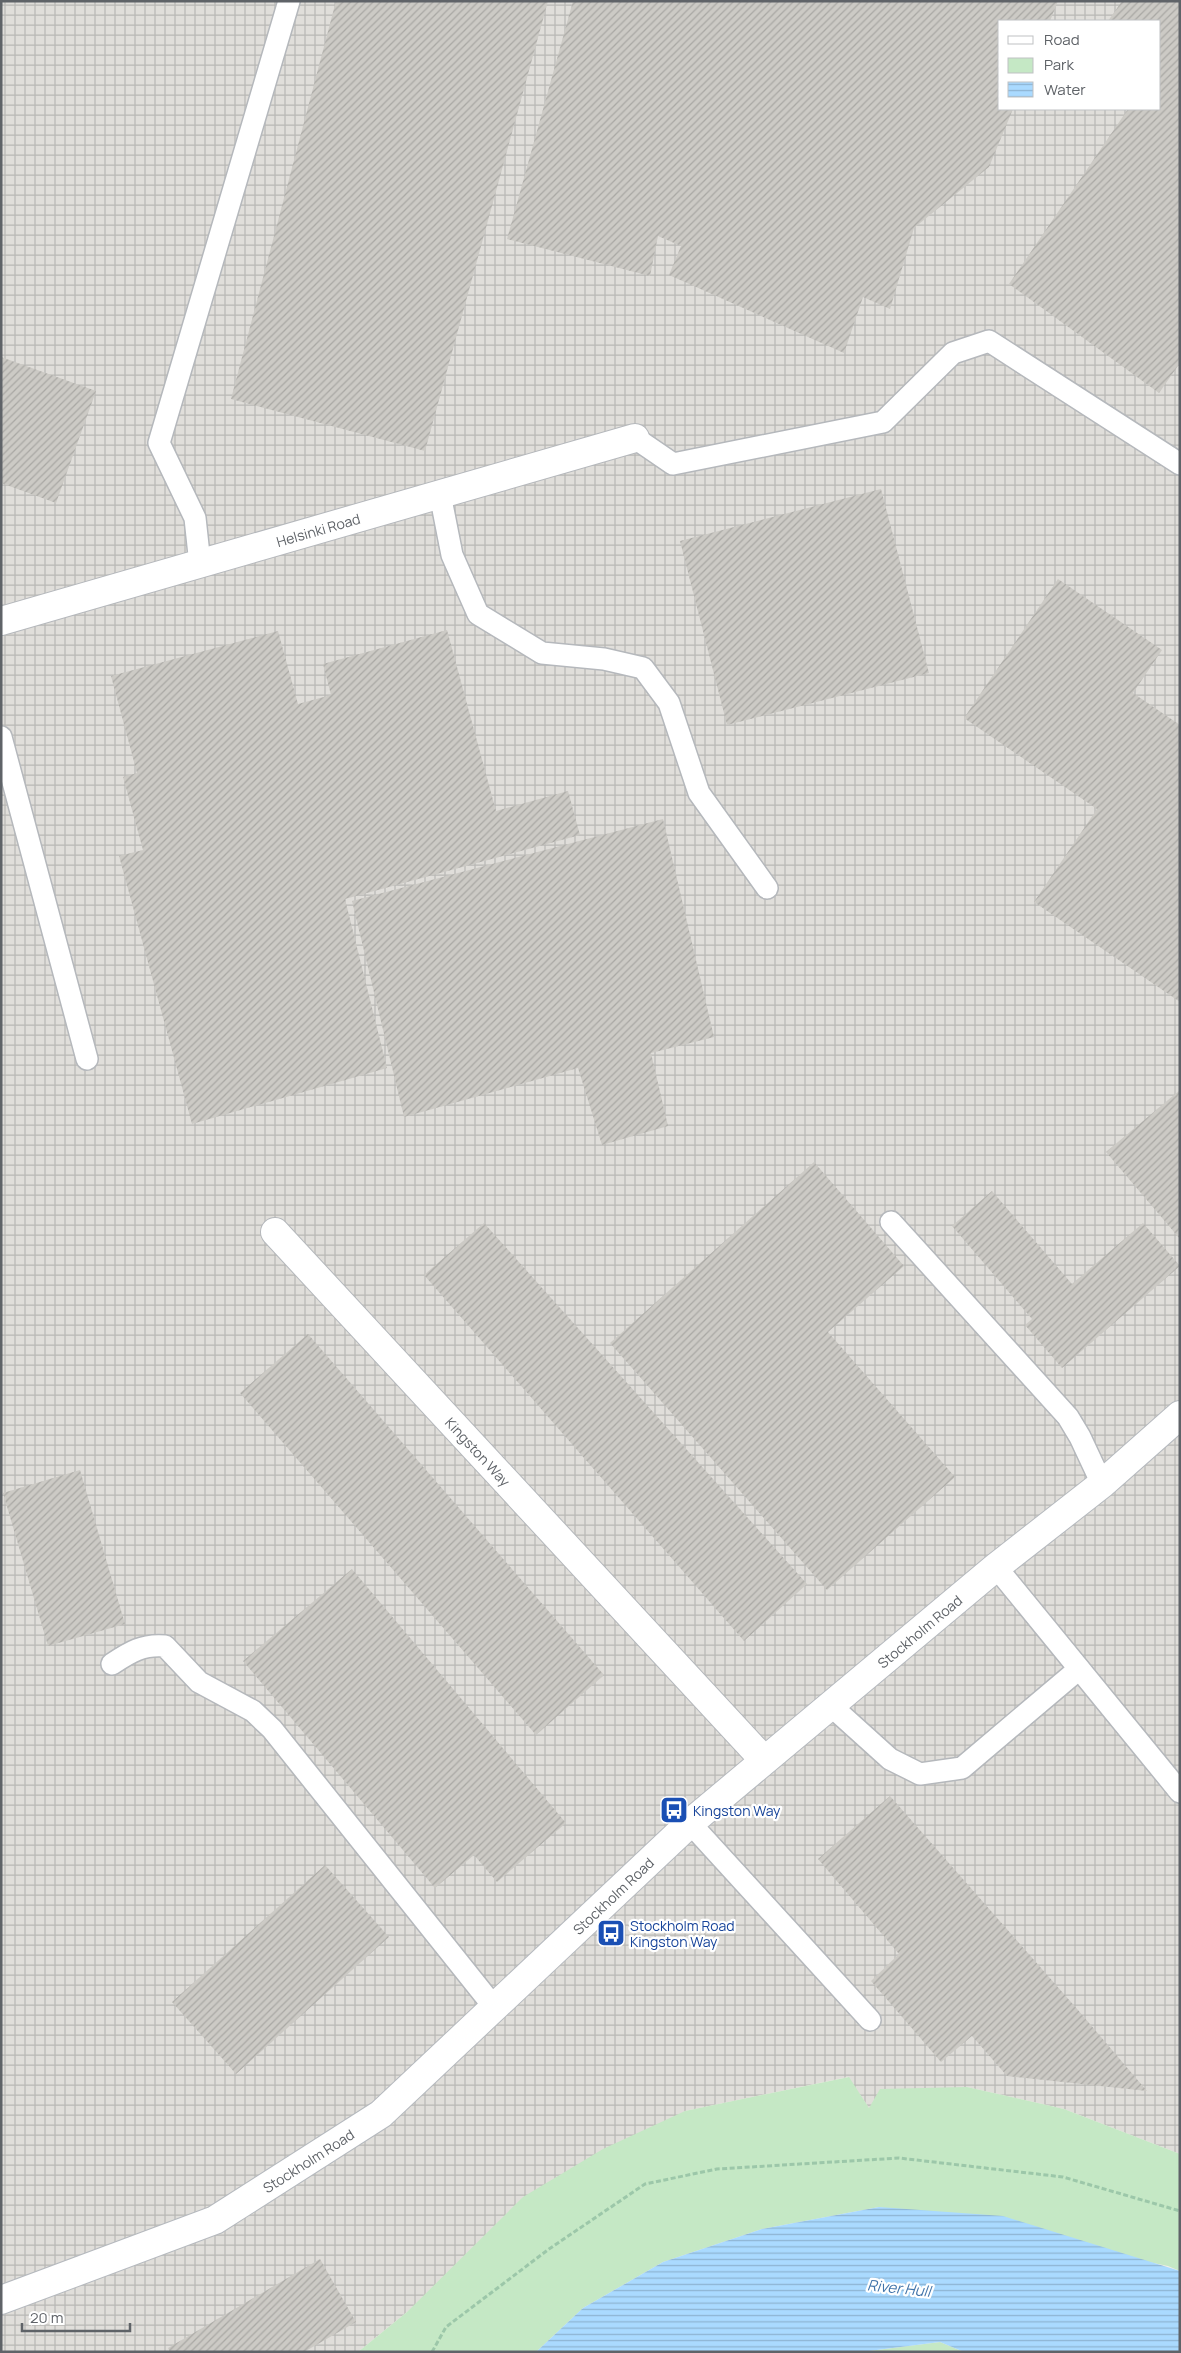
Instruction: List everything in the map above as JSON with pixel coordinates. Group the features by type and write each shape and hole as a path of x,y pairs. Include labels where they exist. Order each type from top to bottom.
{"street":[{"name":"Helsinki Road","path":"1,621 635,438"},
{"name":"Kingston Way","path":"275,1232 764,1760"},
{"name":"Stockholm Road","path":"1,2300 215,2220 381,2114 690,1823 829,1704 996,1567 1102,1484 1180,1415"}],"lane":[{"path":"200,564 195,518 159,443 289,1"},
{"path":"635,438 673,464 883,422 953,353 989,341 1180,464"},
{"path":"440,494 452,555 478,614 542,654 604,659 643,668 669,703 699,793 767,888"},
{"path":"1,737 87,1059"},
{"path":"891,1222 1068,1417 1080,1437 1102,1484"},
{"path":"996,1567 1180,1792"},
{"path":"112,1664 133,1649 152,1645 165,1646 199,1682 253,1711 272,1729 494,2008"},
{"path":"829,1704 890,1759 920,1774 962,1768 1079,1669"},
{"path":"690,1823 870,2020"}],"path":[{"path":"432,2352 446,2327 549,2249 645,2184 717,2169 899,2158 1063,2177 1180,2211"}],"shaded area":[{"path":"1,1 1180,1 1180,2154 1064,2109 967,2087 869,2108 848,2077 685,2111 407,2312 358,2352 1,2352"}],"green space":[{"path":"849,2077 869,2108 880,2089 967,2087 1064,2109 1180,2154 1180,2271 1168,2266 879,2207 762,2229 663,2262 583,2308 536,2352 358,2352 407,2312 523,2197 603,2149 685,2111"},
{"path":"940,2342 964,2352 861,2352"}],"water":[{"name":"River Hull","path":"879,2207 1003,2216 1180,2271 1180,2352 964,2352 940,2342 861,2352 536,2352 583,2308 663,2262 762,2229"}],"building":[{"path":"336,1 548,1 425,451 231,399"},
{"path":"573,1 1058,1 1050,20 998,20 998,110 1013,110 989,167 914,228 890,309 863,297 844,353 669,275 681,246 658,236 650,276 507,239"},
{"path":"1122,1 1180,1 1180,363 1159,393 1009,284 1127,110 1161,110 1161,20 1109,20"},
{"path":"1,357 96,391 56,503 1,483"},
{"path":"881,489 929,673 727,725 680,541"},
{"path":"1058,579 1162,650 1133,693 1180,725 1180,1002 1034,902 1097,809 964,718"},
{"path":"447,630 496,811 568,791 580,835 345,899 387,1068 192,1124 119,856 143,850 123,777 137,773 111,676 278,631 298,704 331,695 323,664"},
{"path":"663,819 714,1037 651,1053 668,1126 602,1145 578,1068 404,1117 352,901"},
{"path":"1180,1090 1180,1239 1106,1152"},
{"path":"814,1162 904,1266 828,1332 955,1477 827,1590 610,1343"},
{"path":"992,1191 1072,1284 1143,1223 1180,1266 1062,1368 1025,1325 1032,1319 952,1226"},
{"path":"484,1223 807,1584 744,1641 424,1275"},
{"path":"308,1334 604,1675 536,1735 240,1393"},
{"path":"80,1470 125,1624 48,1646 3,1493"},
{"path":"352,1569 566,1823 497,1882 474,1855 435,1888 243,1661"},
{"path":"890,1796 1147,2091 1007,2076 972,2036 941,2062 871,1981 899,1954 818,1859"},
{"path":"325,1865 389,1937 236,2074 172,2002"},
{"path":"320,2259 356,2322 304,2352 170,2352 168,2348"}],"place":[{"name":"Kingston Way","path":"674,1810"},
{"name":"Stockholm Road Kingston Way","path":"611,1933"}]}
